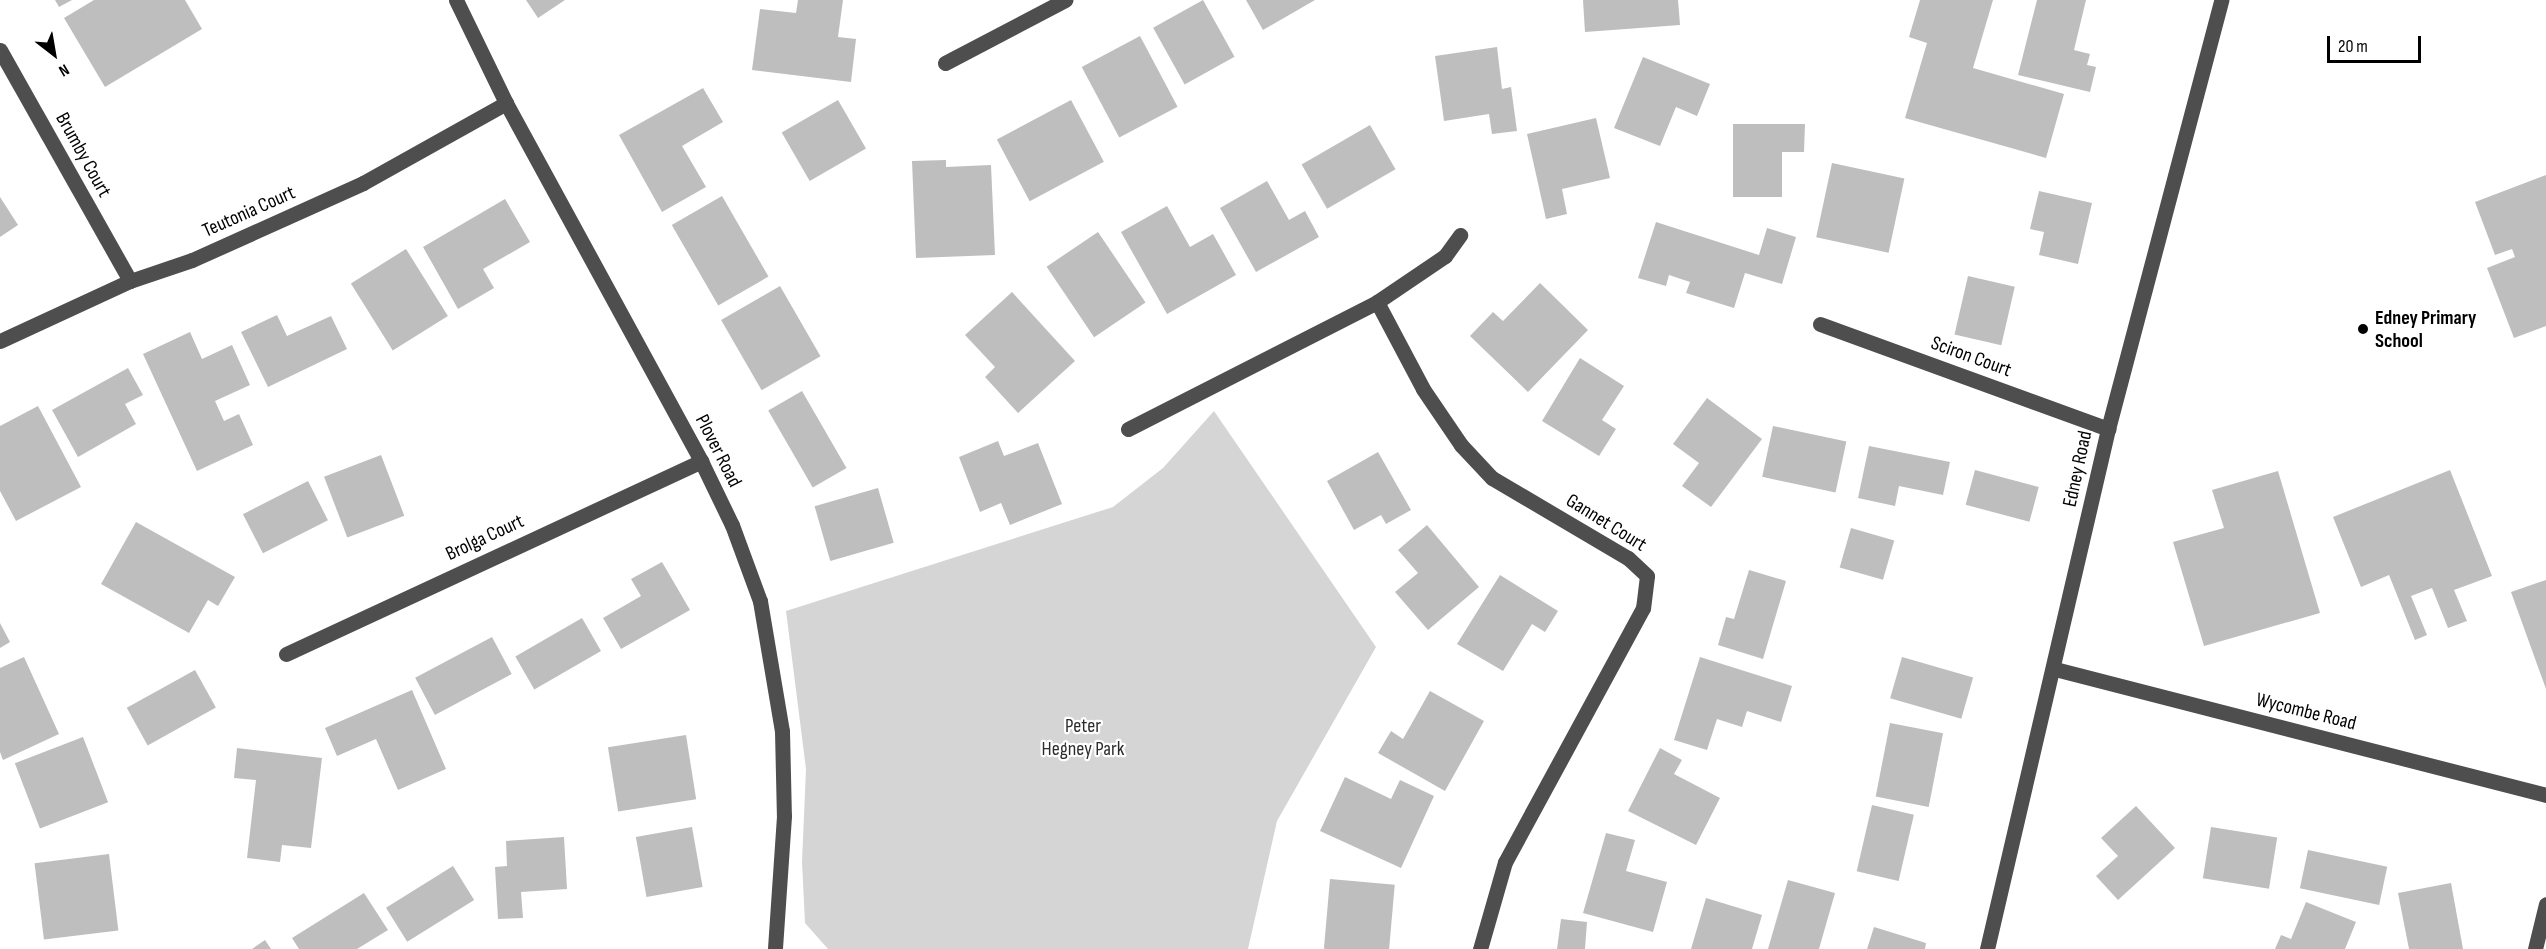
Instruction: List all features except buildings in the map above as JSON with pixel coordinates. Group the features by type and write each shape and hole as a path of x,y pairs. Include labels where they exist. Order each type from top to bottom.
{"street":[{"name":"Plover Road","path":"445,0 461,17"},
{"name":"Plover Road","path":"456,0 461,17 506,103 701,461 732,525 760,601 782,731 784,816 775,949"},
{"path":"945,63 1065,0"},
{"name":"Edney Road","path":"1987,949 2055,669 2108,429 2221,0"},
{"name":"Brumby Court","path":"0,50 130,281"},
{"name":"Teutonia Court","path":"0,341 130,281 192,260 363,183 506,103"},
{"path":"1128,429 1377,302 1445,256 1460,235"},
{"name":"Gannet Court","path":"1377,302 1423,389 1461,445 1492,478 1628,558 1647,576 1643,608 1505,862 1480,949"},
{"name":"Sciron Court","path":"1820,324 2108,429"},
{"name":"Brolga Court","path":"286,654 701,461"},
{"name":"Wycombe Road","path":"2055,669 2546,795"},
{"path":"2535,949 2546,904"}],"green space":[{"name":"Peter Hegney Park","path":"1214,411 1376,647 1277,821 1248,949 828,949 805,923 802,862 806,769 786,611 1113,507 1163,468"}],"place":[{"name":"Edney Primary School","path":"2363,329"}]}
